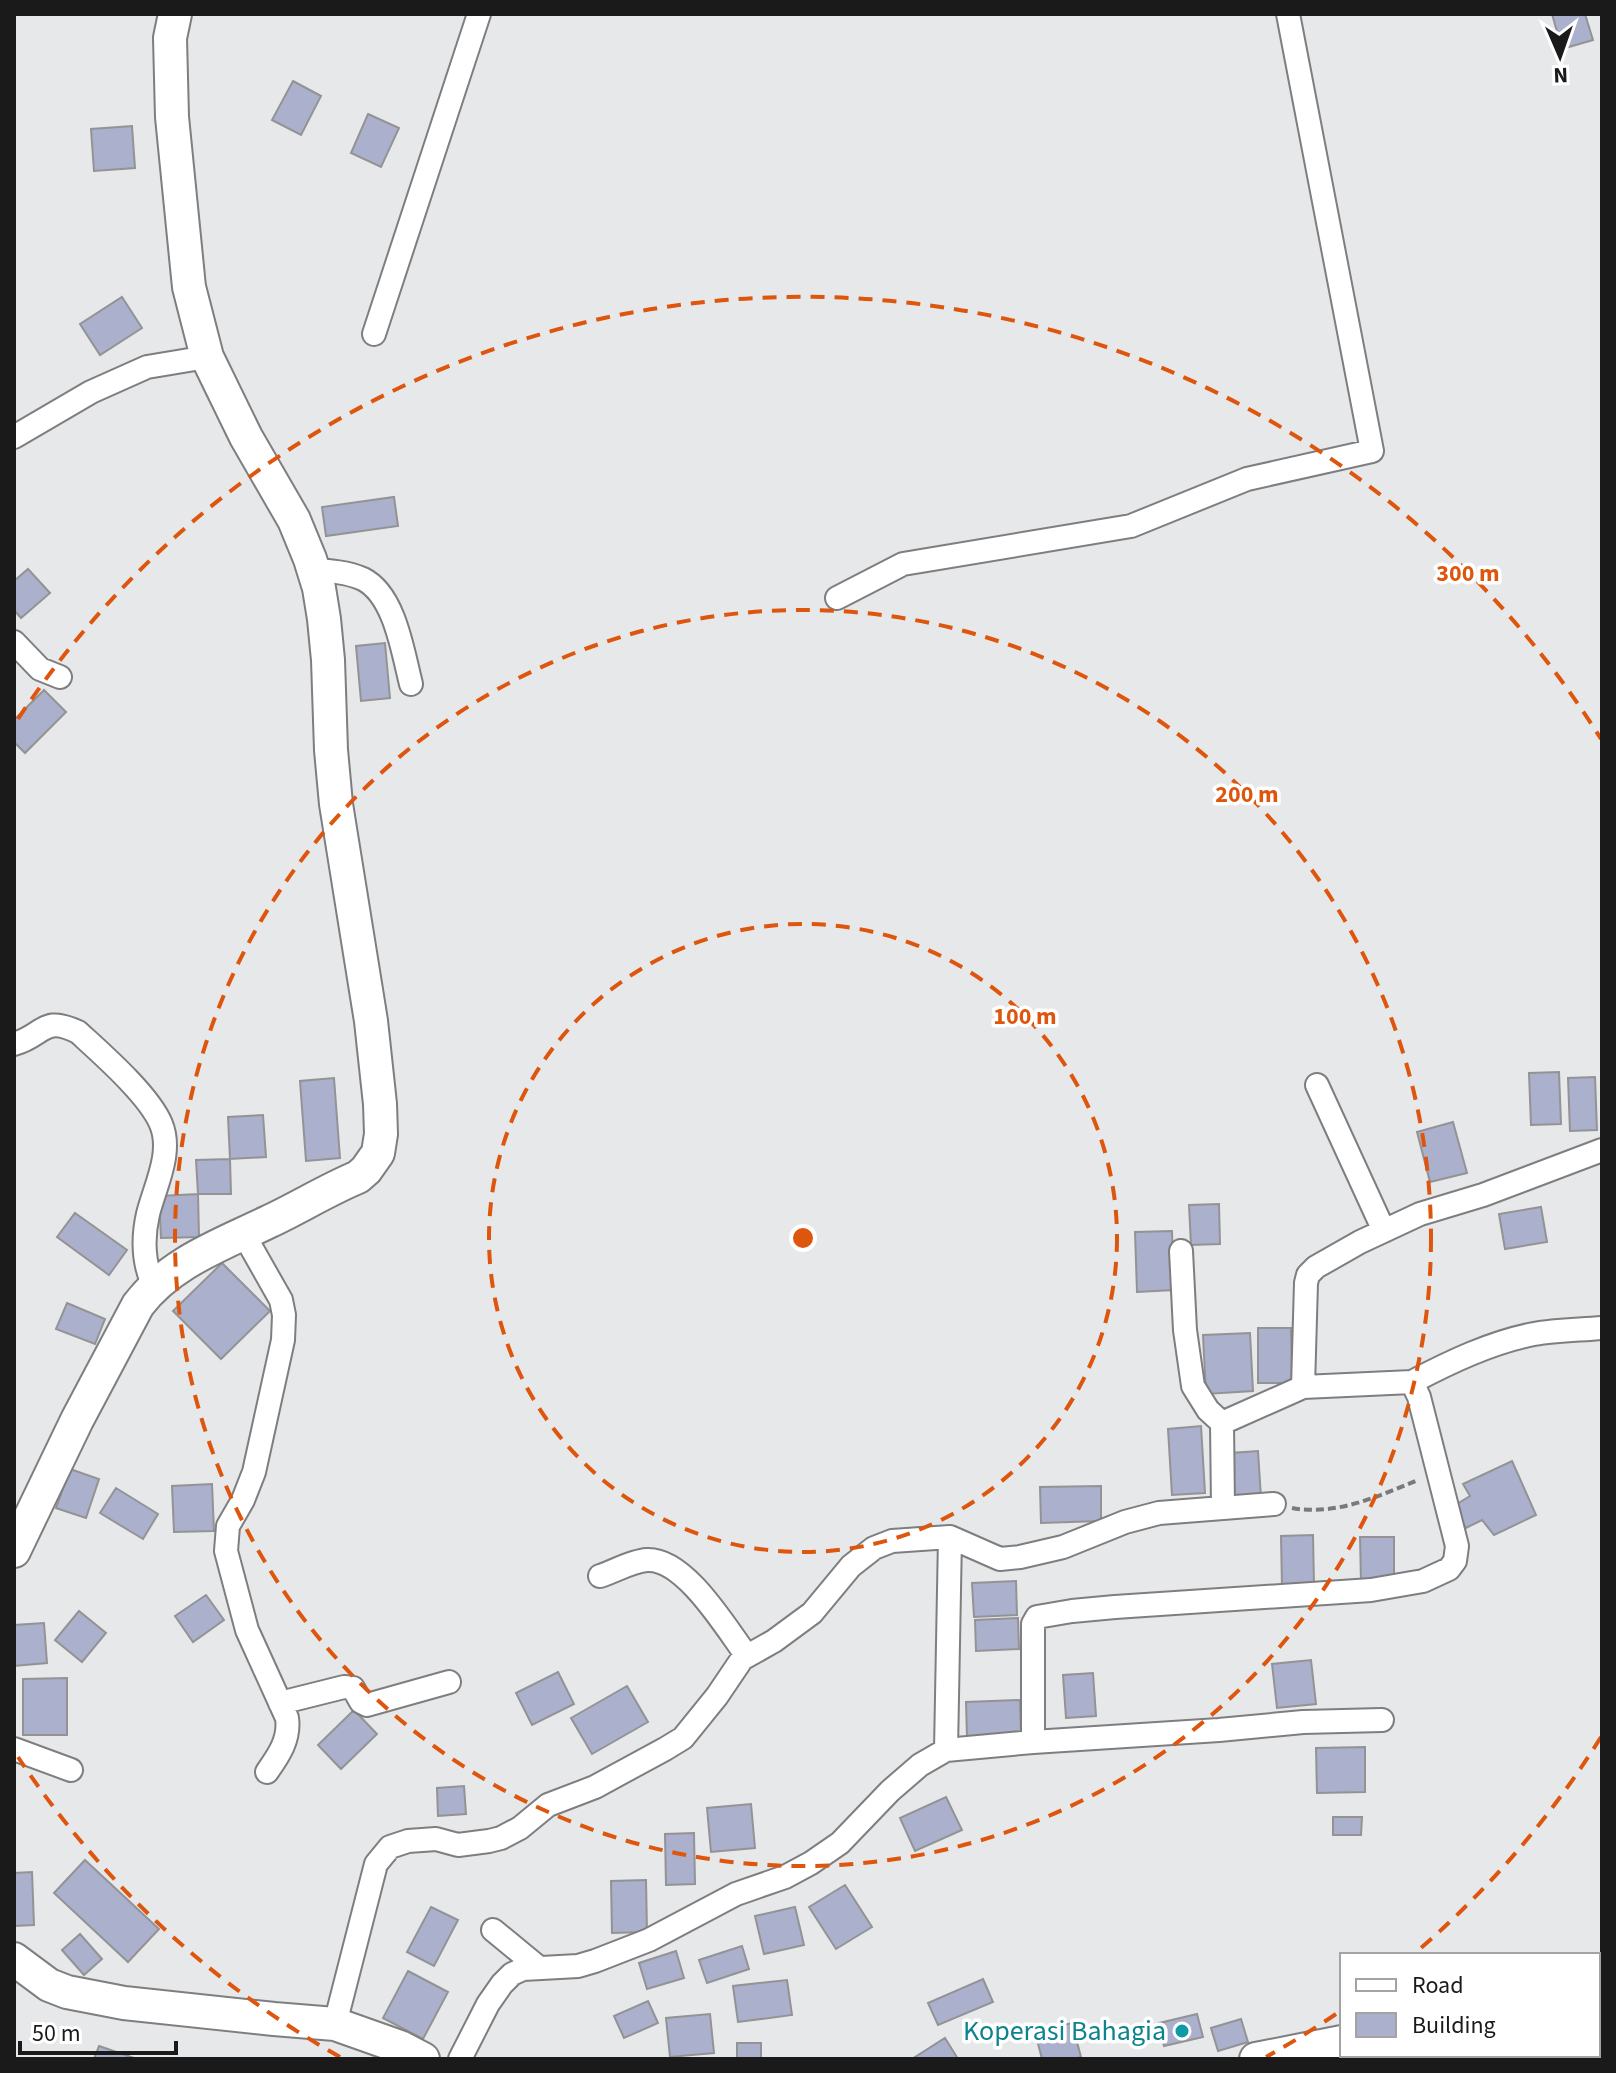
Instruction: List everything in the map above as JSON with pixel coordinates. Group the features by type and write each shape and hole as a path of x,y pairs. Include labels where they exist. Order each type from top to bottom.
{"street":[{"path":"14,1551 59,1456 138,1305 165,1276 197,1255 358,1177 378,1153 381,1134 371,1021 336,804 328,660 319,588 294,520 246,437 207,357 189,287 172,117 170,38 175,14"},
{"path":"374,334 479,14"},
{"path":"837,598 903,564 1131,526 1247,479 1372,451 1288,14"},
{"path":"14,437 91,392 147,367 207,357"},
{"path":"313,570 344,573 373,586 383,598 395,624 411,684"},
{"path":"14,642 40,669 60,677"},
{"path":"14,1044 52,1024 64,1025 78,1032 150,1104 165,1135 165,1152 144,1235 146,1270 154,1287"},
{"path":"1317,1085 1384,1231"},
{"path":"1303,1387 1306,1283 1308,1275 1316,1267 1420,1214 1483,1195 1602,1150"},
{"path":"243,1233 281,1300 285,1325 258,1457 243,1500 228,1526 226,1551 247,1630 289,1728 283,1748 267,1772"},
{"path":"1181,1251 1185,1330 1193,1386 1208,1410 1222,1423 1223,1507"},
{"path":"1222,1423 1303,1387 1412,1382 1506,1341 1534,1334 1602,1328"},
{"path":"1033,1742 1033,1624 1037,1617 1115,1607 1371,1590 1423,1581 1449,1569 1455,1561 1457,1546 1417,1390 1412,1382"},
{"path":"335,2024 376,1864 390,1847 423,1839 458,1845 489,1841 512,1833 548,1805 595,1787 683,1738 747,1656 782,1636 812,1613 851,1566 874,1548 892,1541 950,1537 1000,1559 1010,1558 1063,1547 1125,1522 1159,1513 1274,1504"},
{"path":"946,1750 950,1537"},
{"path":"600,1576 645,1560 661,1561 674,1567 699,1592 747,1656"},
{"path":"280,1703 344,1687 353,1688 361,1702 367,1705 449,1682"},
{"path":"460,2059 488,2004 512,1974 523,1969 578,1966 595,1961 649,1940 736,1894 785,1877 840,1843 890,1791 920,1765 946,1750 1303,1722 1382,1720"},
{"path":"14,1749 71,1770"},
{"path":"493,1930 538,1967"},
{"path":"14,1959 49,1985 67,1992 124,2003 335,2024 400,2047 423,2059"},
{"path":"1256,2059 1340,2042"}],"path":[{"path":"1274,1504 1303,1510 1367,1501 1438,1471"}],"building":[{"path":"1552,14 1585,14 1593,40 1562,49"},
{"path":"293,81 321,96 301,135 272,120"},
{"path":"368,114 399,128 381,167 351,153"},
{"path":"132,126 135,168 94,171 91,129"},
{"path":"122,297 142,328 100,355 80,324"},
{"path":"394,497 398,526 326,536 322,507"},
{"path":"28,569 50,593 21,618 14,610 14,581"},
{"path":"385,643 390,698 361,701 356,646"},
{"path":"44,690 66,712 25,753 14,742 14,720"},
{"path":"1559,1072 1561,1124 1531,1125 1529,1073"},
{"path":"1595,1077 1597,1130 1570,1131 1568,1078"},
{"path":"334,1078 340,1158 306,1161 300,1081"},
{"path":"263,1115 266,1157 230,1159 228,1117"},
{"path":"1453,1122 1467,1173 1430,1182 1417,1132"},
{"path":"230,1159 231,1194 198,1194 196,1160"},
{"path":"198,1194 199,1237 161,1238 159,1196"},
{"path":"1219,1204 1220,1244 1191,1245 1189,1205"},
{"path":"1541,1207 1547,1242 1505,1249 1499,1214"},
{"path":"75,1213 127,1250 109,1275 57,1237"},
{"path":"1172,1231 1174,1290 1137,1292 1135,1232"},
{"path":"222,1263 270,1311 221,1359 173,1311"},
{"path":"67,1303 105,1319 95,1344 56,1329"},
{"path":"1258,1328 1291,1328 1292,1383 1258,1383"},
{"path":"1250,1333 1253,1391 1206,1394 1203,1335"},
{"path":"1201,1426 1205,1493 1172,1495 1168,1429"},
{"path":"1258,1451 1261,1498 1233,1500 1230,1453"},
{"path":"1512,1461 1536,1515 1494,1535 1482,1520 1466,1528 1452,1507 1470,1496 1463,1484"},
{"path":"70,1469 99,1479 86,1518 56,1508"},
{"path":"212,1484 214,1531 174,1532 172,1486"},
{"path":"1101,1486 1101,1521 1041,1523 1040,1487"},
{"path":"116,1488 158,1514 143,1539 100,1513"},
{"path":"1313,1535 1314,1585 1282,1586 1281,1536"},
{"path":"1360,1537 1394,1537 1394,1582 1361,1582"},
{"path":"1016,1581 1017,1615 974,1617 972,1583"},
{"path":"206,1595 224,1620 193,1642 175,1616"},
{"path":"79,1611 106,1633 82,1662 55,1640"},
{"path":"1018,1618 1019,1649 976,1651 975,1620"},
{"path":"44,1623 47,1663 14,1666 14,1625"},
{"path":"1311,1660 1316,1704 1277,1708 1272,1664"},
{"path":"558,1672 574,1704 532,1725 516,1693"},
{"path":"1093,1673 1096,1716 1066,1718 1063,1675"},
{"path":"67,1678 67,1735 23,1735 23,1679"},
{"path":"627,1686 648,1722 592,1754 571,1718"},
{"path":"1020,1700 1021,1735 967,1737 966,1702"},
{"path":"354,1710 377,1734 341,1769 318,1745"},
{"path":"1365,1747 1365,1792 1317,1793 1316,1748"},
{"path":"464,1786 466,1814 438,1816 437,1788"},
{"path":"946,1797 962,1830 915,1851 900,1818"},
{"path":"751,1804 755,1848 711,1852 707,1808"},
{"path":"1333,1817 1362,1817 1361,1835 1333,1835"},
{"path":"694,1833 695,1884 666,1885 665,1834"},
{"path":"85,1860 159,1929 128,1962 54,1893"},
{"path":"32,1872 34,1925 14,1926 14,1873"},
{"path":"646,1880 647,1932 612,1933 611,1881"},
{"path":"845,1885 872,1927 836,1949 809,1907"},
{"path":"431,1907 458,1920 434,1966 407,1952"},
{"path":"795,1907 804,1945 764,1954 755,1916"},
{"path":"80,1934 102,1959 84,1975 62,1950"},
{"path":"742,1946 749,1969 707,1983 699,1960"},
{"path":"676,1951 684,1978 647,1989 639,1963"},
{"path":"408,1971 448,1992 423,2039 383,2018"},
{"path":"983,1979 993,2002 938,2025 928,2003"},
{"path":"787,1980 792,2015 738,2022 733,1986"},
{"path":"648,2001 658,2023 624,2038 614,2016"},
{"path":"710,2014 714,2053 670,2057 666,2018"},
{"path":"1197,2014 1203,2037 1164,2046 1159,2023"},
{"path":"1241,2019 1248,2042 1218,2051 1211,2028"},
{"path":"1072,2023 1081,2057 1042,2059 1035,2032"},
{"path":"945,2038 958,2059 912,2059"},
{"path":"737,2043 761,2043 761,2059 737,2059"},
{"path":"99,2046 134,2058 134,2059 94,2059"}],"place":[{"name":"Koperasi Bahagia","path":"1182,2031"}]}
